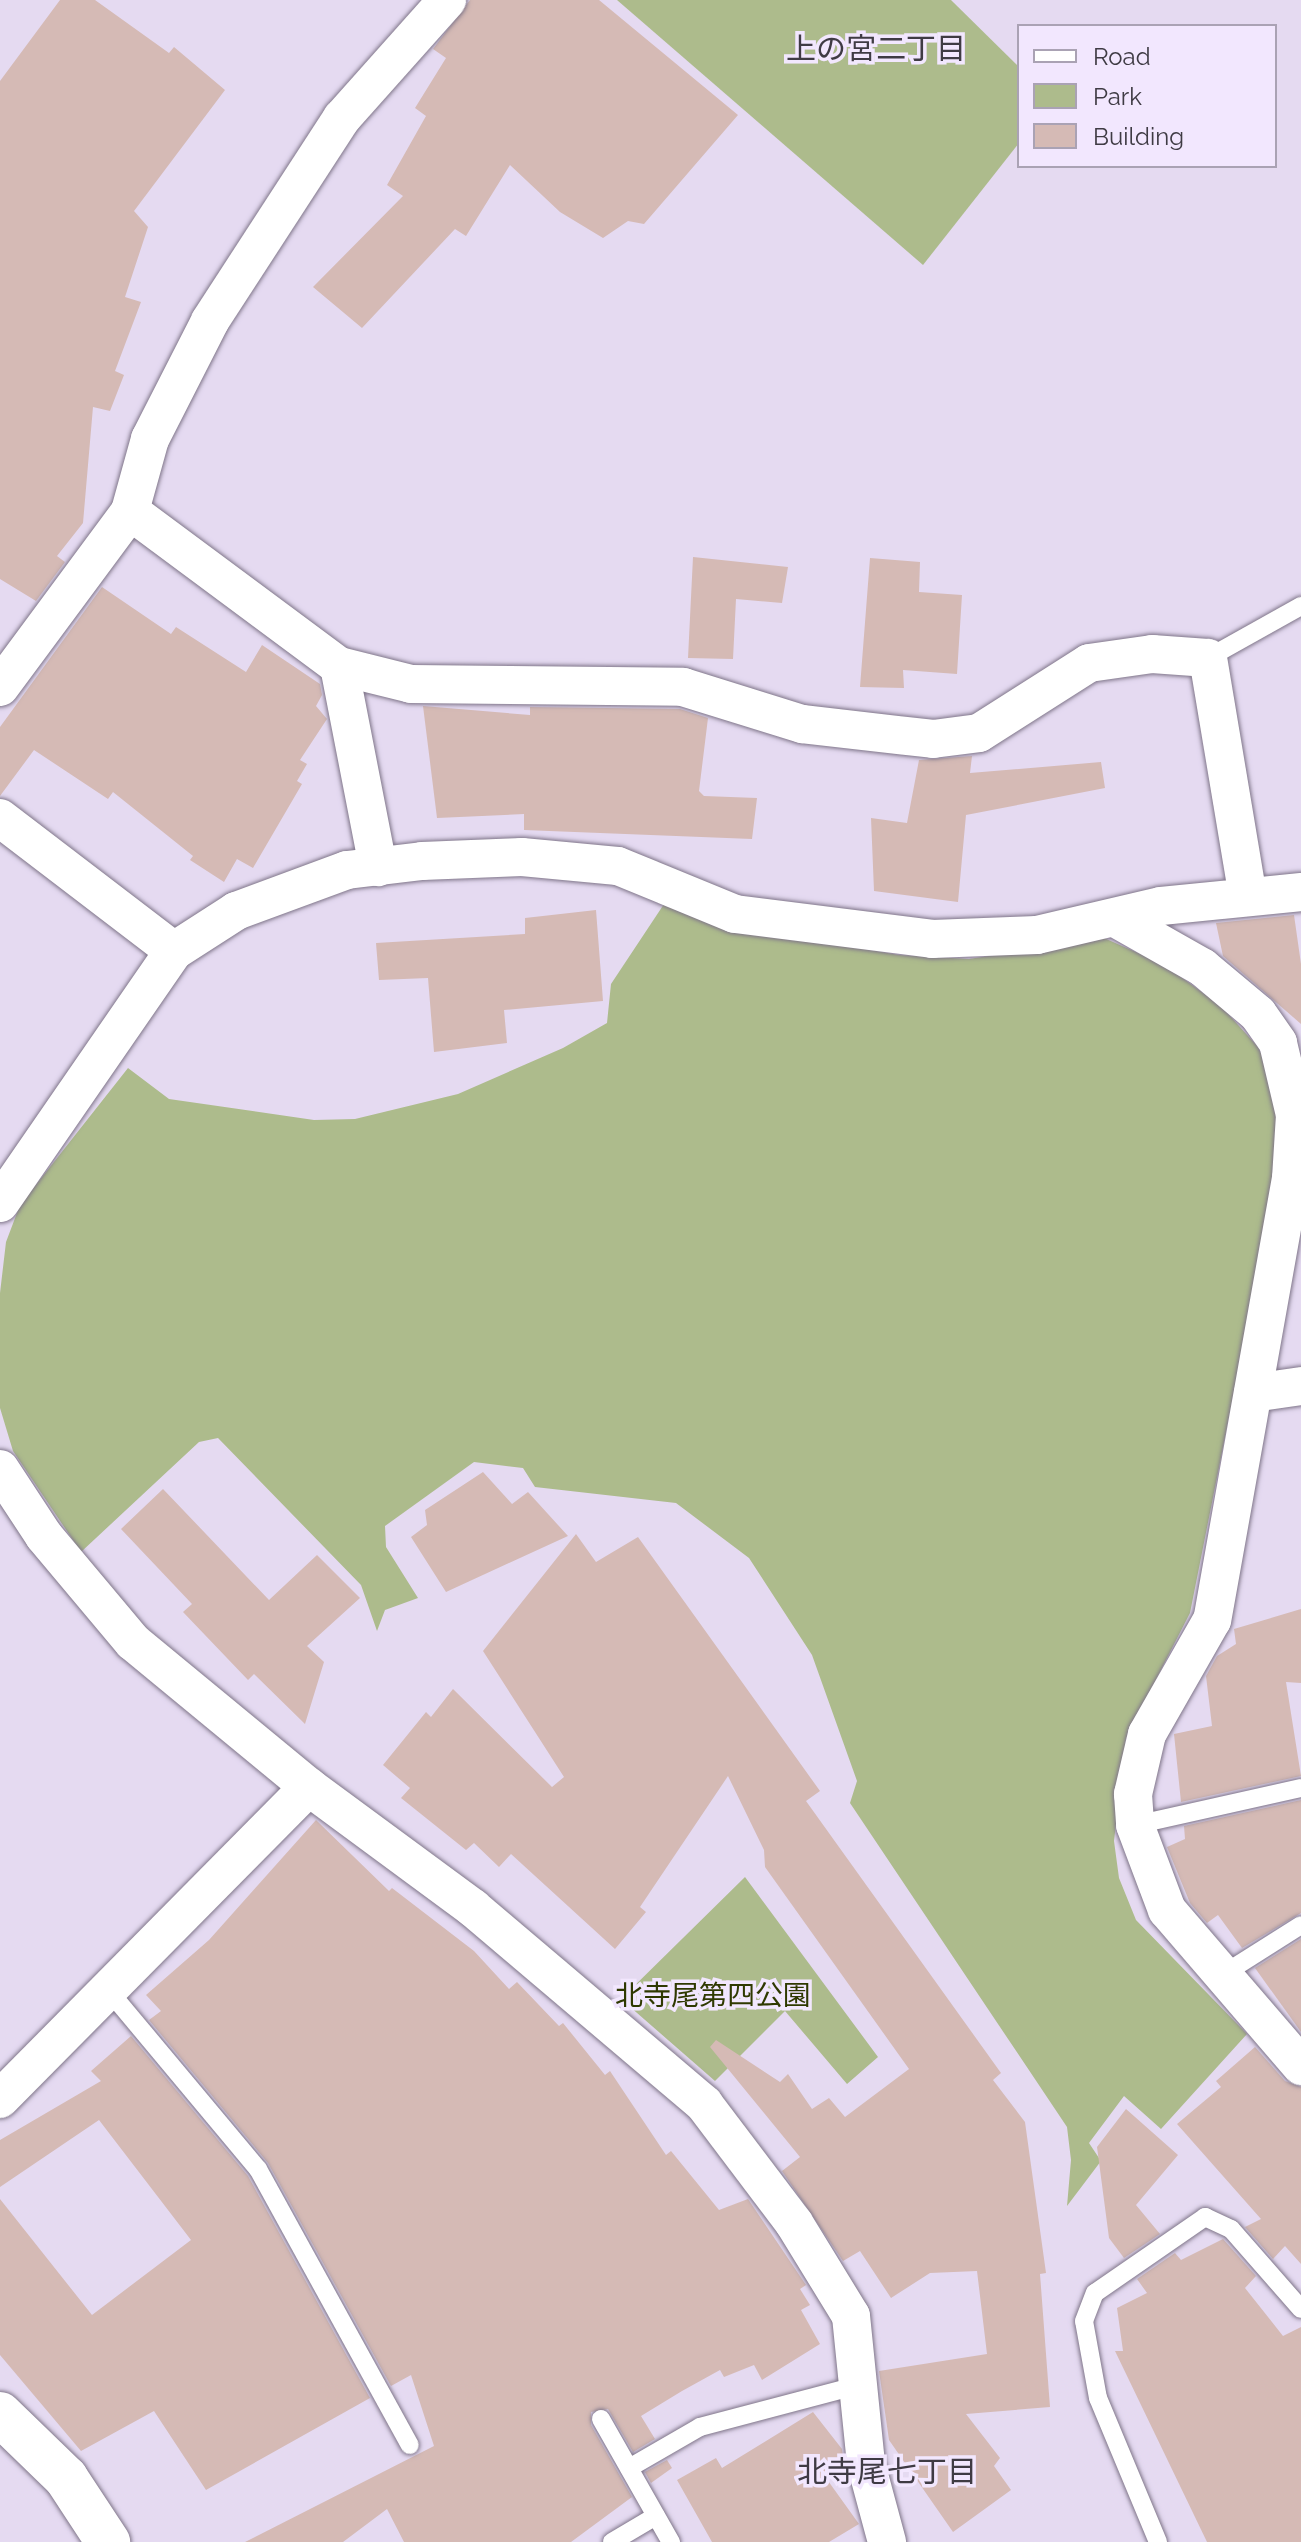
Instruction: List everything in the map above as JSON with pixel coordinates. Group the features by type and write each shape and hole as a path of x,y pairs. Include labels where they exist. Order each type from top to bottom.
{"main road":[{"path":"0,2414 66,2478 108,2542"}],"street":[{"path":"0,687 130,511 150,439 210,321 342,118 447,0"},
{"path":"130,511 339,666 411,684 683,687 802,724 933,739 979,733 1089,663 1152,654 1208,658 1248,897"},
{"path":"339,666 378,867"},
{"path":"0,818 174,951"},
{"path":"0,1203 174,951 236,911 347,870 522,857 618,866 735,914 932,939 1037,935 1117,919 1161,906 1301,892"},
{"path":"1117,919 1202,967 1258,1014 1278,1043 1295,1115 1291,1178 1212,1620 1147,1734 1133,1794 1135,1825 1167,1910 1301,2066"},
{"path":"1253,1393 1301,1386"},
{"path":"0,1469 44,1536 133,1642 309,1787 473,1908 704,2104 794,2223 851,2316 855,2386 866,2464 887,2542"},
{"path":"0,2099 309,1787"}],"lane":[{"path":"1208,658 1301,606"},
{"path":"1135,1825 1301,1788"},
{"path":"1222,1975 1301,1925"},
{"path":"109,1991 258,2169 410,2445"},
{"path":"1158,2542 1098,2398 1084,2321 1095,2293 1205,2217 1231,2229 1301,2309"},
{"path":"629,2468 700,2427 855,2386"},
{"path":"601,2419 671,2542"},
{"path":"612,2542 656,2516"}],"green space":[{"path":"617,0 951,0 1017,65 1017,146 923,265"},
{"path":"668,898 733,926 899,955 969,959 1104,938 1163,964 1221,1006 1258,1047 1274,1082 1278,1120 1269,1216 1190,1613 1126,1738 1114,1841 1119,1878 1136,1920 1247,2034 1161,2129 1124,2096 1089,2143 1101,2161 1067,2206 1071,2160 1067,2127 850,1803 857,1781 812,1655 749,1558 676,1503 535,1487 523,1468 474,1462 385,1526 386,1547 418,1598 385,1610 377,1631 361,1585 218,1438 199,1442 81,1552 13,1451 0,1408 0,1293 6,1242 20,1205 128,1068 169,1099 314,1120 355,1119 458,1094 563,1048 607,1023 611,984"},
{"name":"北寺尾第四公園","path":"745,1877 878,2057 847,2084 785,2011 715,2081 621,1999"}],"building":[{"path":"60,0 95,0 169,53 174,47 225,90 134,211 148,227 125,297 141,302 115,371 124,375 110,411 93,407 83,523 57,556 65,562 36,601 0,579 0,81"},
{"path":"470,0 599,0 738,115 644,224 628,221 603,238 560,212 510,165 466,236 455,229 362,328 313,287 403,196 387,185 426,116 415,108 446,58 433,49"},
{"path":"693,557 788,567 782,603 736,599 733,659 688,658"},
{"path":"870,558 920,562 919,592 962,595 957,674 903,670 904,688 860,687"},
{"path":"102,587 171,634 176,627 246,672 262,645 320,684 322,695 316,706 327,719 300,760 307,764 297,781 302,784 253,868 237,859 224,882 190,860 193,856 113,792 108,799 34,750 0,796 0,727"},
{"path":"423,706 530,715 530,707 680,709 708,718 699,791 704,796 757,798 752,839 524,830 524,814 437,818"},
{"path":"972,756 970,773 1101,762 1105,788 966,815 958,902 874,891 871,818 907,823 919,760"},
{"path":"596,910 603,1001 504,1010 507,1043 434,1052 428,978 379,980 376,943 525,934 525,918"},
{"path":"1294,915 1301,964 1301,1024 1223,956 1216,923"},
{"path":"483,1472 512,1504 528,1492 568,1536 446,1592 411,1537 427,1525 425,1510"},
{"path":"163,1489 269,1600 317,1555 360,1598 307,1646 324,1662 305,1724 254,1674 248,1680 183,1612 192,1604 121,1529"},
{"path":"576,1534 596,1562 638,1537 820,1791 806,1801 1001,2073 993,2080 1025,2122 1046,2273 1040,2274 1050,2407 966,2414 1000,2458 994,2466 1011,2490 953,2532 889,2440 879,2371 987,2354 977,2271 930,2273 891,2298 860,2251 843,2261 782,2171 800,2157 710,2047 716,2040 780,2082 788,2074 812,2109 829,2098 845,2117 909,2069 765,1867 764,1850 728,1776 640,1907 646,1912 615,1949 511,1854 499,1867 474,1843 466,1850 401,1798 410,1788 383,1765 426,1712 431,1717 453,1689 552,1787 564,1777 483,1651"},
{"path":"1301,1609 1301,1683 1286,1682 1301,1776 1181,1802 1174,1734 1212,1726 1206,1676 1217,1656 1236,1644 1234,1629"},
{"path":"1301,1800 1301,1913 1242,1948 1218,1915 1207,1923 1190,1903 1167,1847 1185,1839 1184,1826"},
{"path":"316,1820 389,1891 392,1888 474,1951 509,1989 517,1982 559,2026 563,2023 605,2075 610,2071 666,2155 671,2151 719,2210 748,2199 806,2285 800,2289 810,2305 801,2310 820,2344 762,2380 754,2365 724,2377 720,2370 682,2391 641,2416 655,2439 633,2452 608,2409 591,2412 591,2425 632,2497 571,2542 404,2542 387,2509 343,2542 245,2542 434,2446 411,2375 391,2386 268,2163 149,2020 161,2011 146,1995 209,1940"},
{"path":"1301,1939 1301,2032 1255,1968"},
{"path":"131,2036 248,2176 370,2398 206,2490 154,2411 81,2451 0,2355 0,2199 92,2315 191,2240 99,2120 0,2187 0,2140 101,2081 91,2071"},
{"path":"1255,2047 1285,2081 1301,2087 1301,2264 1285,2246 1273,2259 1245,2227 1261,2219 1177,2124 1221,2087 1216,2081"},
{"path":"1126,2109 1178,2155 1136,2205 1160,2234 1124,2258 1109,2238 1097,2147"},
{"path":"1223,2239 1256,2276 1245,2288 1283,2336 1301,2327 1301,2542 1207,2542 1115,2351 1123,2351 1117,2308 1147,2293 1137,2279 1175,2253 1181,2260"},
{"path":"813,2412 842,2449 845,2469 826,2478 859,2524 829,2542 712,2542 677,2480 716,2458 722,2468"},
{"path":"667,2460 672,2468 651,2483 645,2472"}],"district":[{"name":"上の宮二丁目","path":"876,49"},
{"name":"北寺尾七丁目","path":"887,2472"}]}
